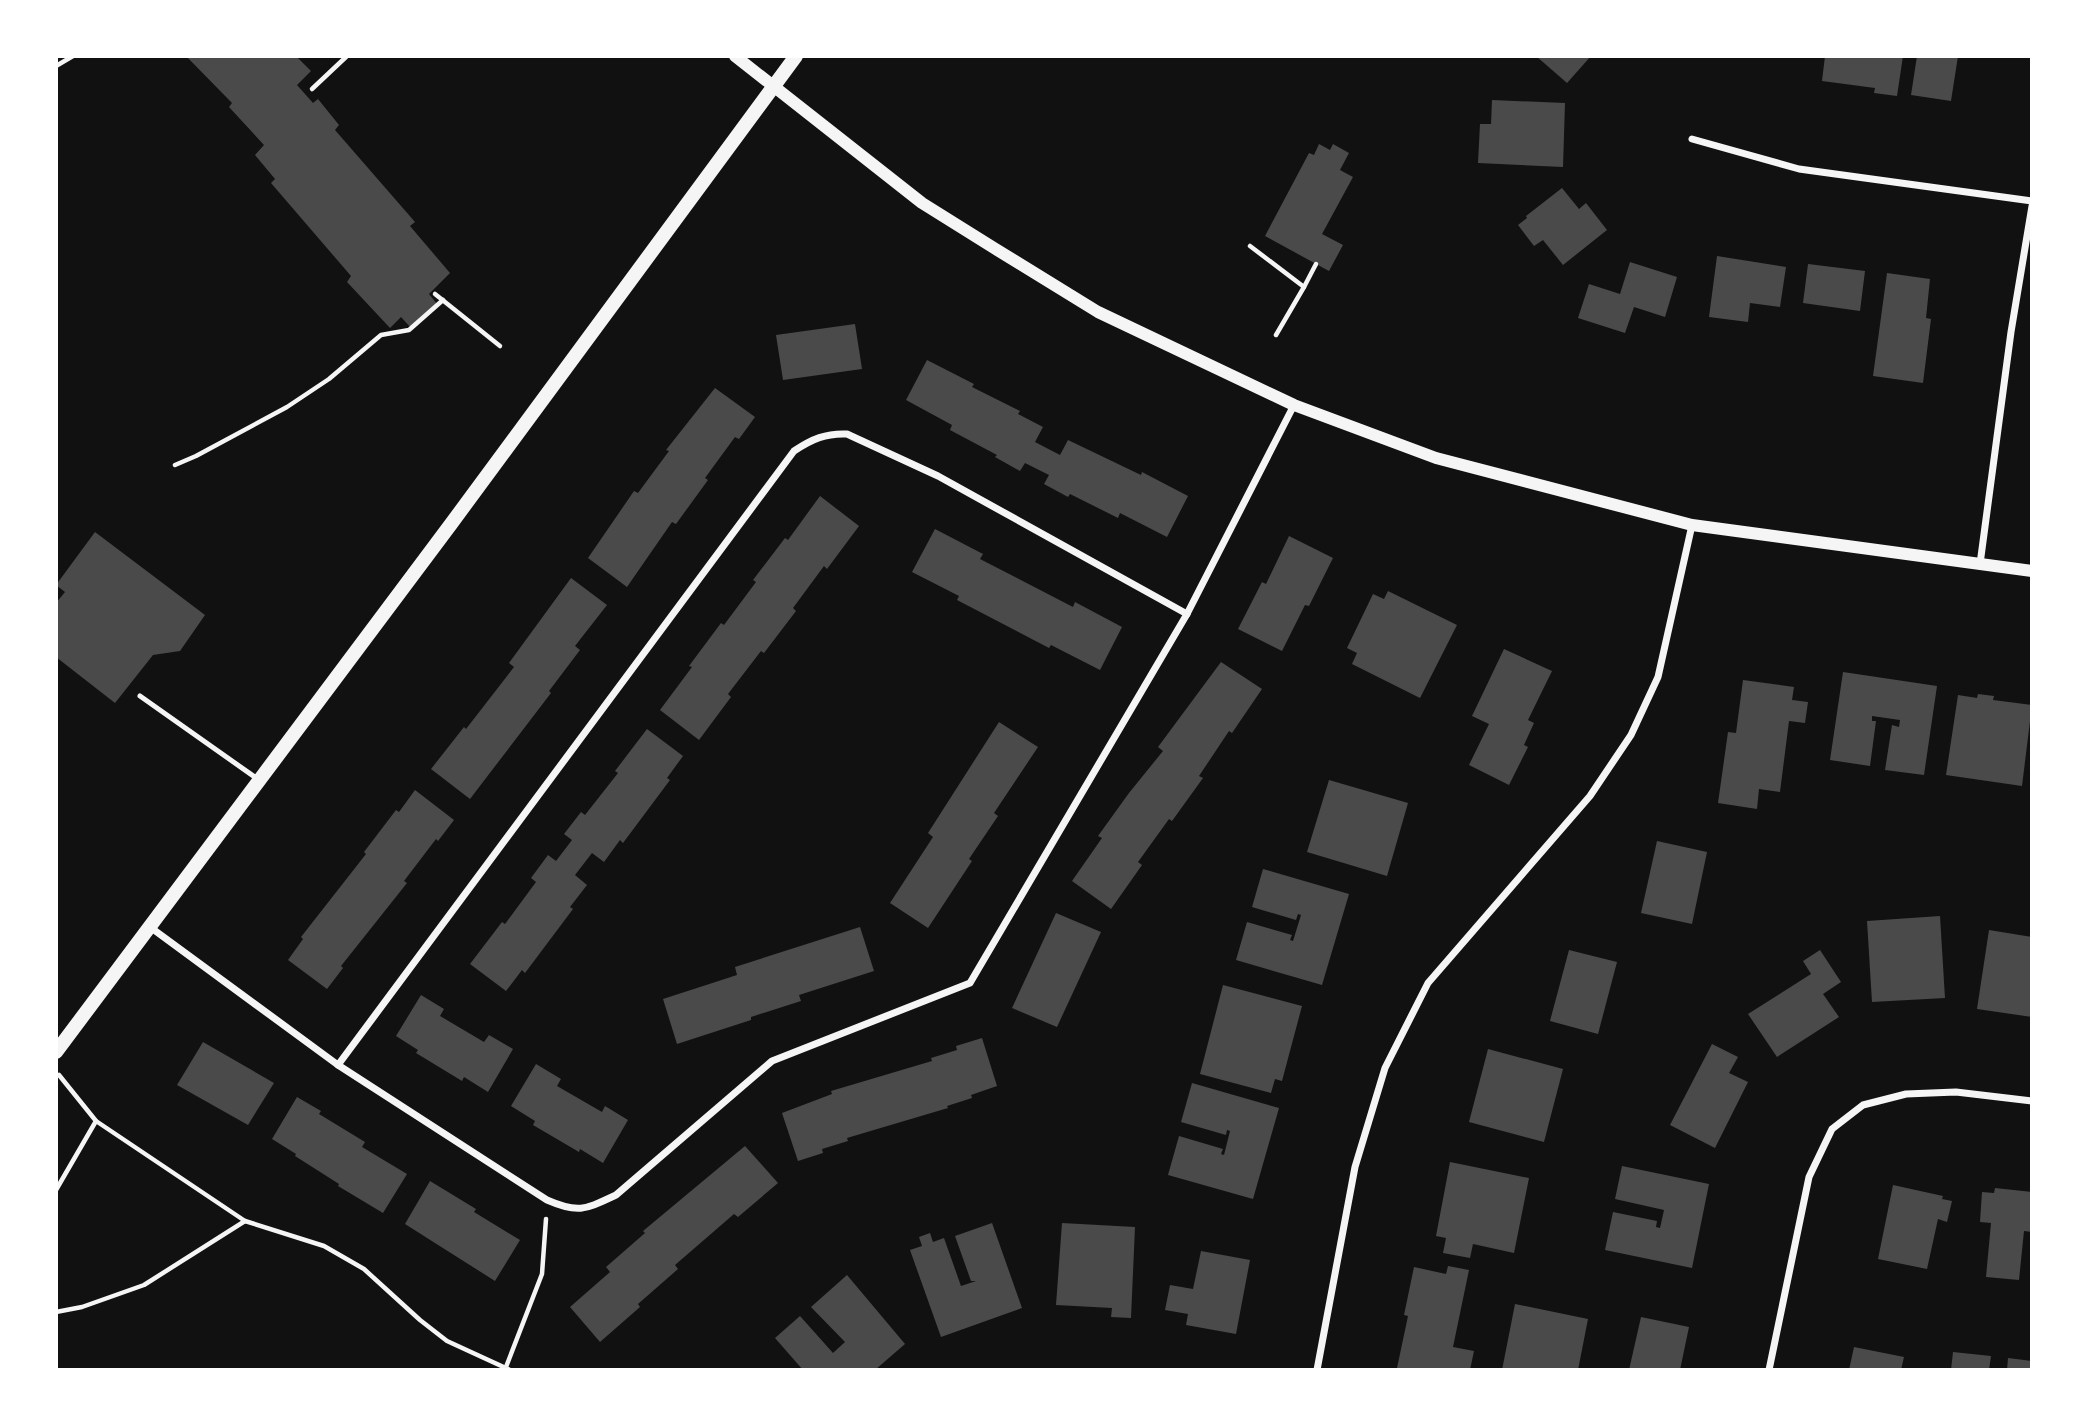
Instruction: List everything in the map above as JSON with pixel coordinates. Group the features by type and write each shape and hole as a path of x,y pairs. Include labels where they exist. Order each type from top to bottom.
{"main road":[{"path":"56,1052 451,524 796,56"}],"street":[{"path":"735,56 922,203 993,248 1098,312 1294,405 1436,458 1692,525 2032,571"},
{"path":"1692,139 1799,169 2032,203 2011,332 1980,564"},
{"path":"150,927 338,1065 547,1200 569,1210 593,1206 616,1195 772,1061 970,983 1187,614 1294,405"},
{"path":"338,1065 794,451 813,439 831,433 847,434 938,476 1187,614"},
{"path":"1317,1370 1354,1167 1385,1068 1428,983 1590,796 1631,735 1658,677 1692,525"},
{"path":"1769,1370 1809,1177 1832,1129 1863,1105 1906,1094 1956,1092 2032,1101"}],"lane":[{"path":"140,696 259,780"}],"path":[{"path":"56,66 73,56"},
{"path":"312,89 347,56"},
{"path":"1250,246 1304,287"},
{"path":"1276,335 1316,264"},
{"path":"435,294 500,346"},
{"path":"174,465 287,407 329,379 381,335 409,330 443,300"},
{"path":"56,1072 96,1121 246,1221 324,1246 364,1269 420,1321 447,1341 508,1369 542,1274 547,1200"},
{"path":"56,1190 96,1121"},
{"path":"56,1312 82,1307 144,1285 246,1221"}],"building":[{"path":"186,56 296,56 311,71 297,85 313,103 318,99 339,125 335,130 415,222 410,226 450,273 429,294 437,304 411,328 401,317 390,328 347,282 351,276 271,183 275,179 255,155 264,145 229,107 232,103"},
{"path":"1536,56 1591,56 1567,83"},
{"path":"1825,56 1903,56 1897,96 1874,93 1875,88 1822,81"},
{"path":"1917,56 1958,56 1951,101 1911,95"},
{"path":"1492,100 1565,103 1563,167 1478,163 1480,124 1491,124"},
{"path":"1319,144 1330,150 1333,144 1349,153 1340,170 1353,177 1322,234 1343,245 1329,271 1265,236 1309,153 1314,155"},
{"path":"1562,188 1579,209 1586,203 1607,230 1563,265 1543,240 1534,246 1518,225"},
{"path":"1717,256 1786,267 1780,307 1750,303 1748,322 1709,317"},
{"path":"1630,262 1677,277 1665,317 1634,307 1625,333 1578,318 1589,284 1620,294"},
{"path":"1808,264 1865,271 1860,311 1803,303"},
{"path":"1887,273 1930,279 1926,318 1931,319 1923,383 1873,376"},
{"path":"855,324 862,369 783,380 776,335"},
{"path":"927,360 974,384 972,387 1020,411 1018,414 1043,427 1035,442 1060,455 1068,440 1141,475 1142,472 1188,496 1167,537 1120,513 1118,518 1070,494 1068,497 1044,484 1049,475 1025,463 1020,471 995,457 997,455 950,430 952,425 906,400"},
{"path":"715,388 755,417 739,439 735,437 705,478 708,480 676,524 672,522 627,587 588,558 634,491 638,493 669,451 666,450"},
{"path":"820,496 859,526 827,569 824,566 793,608 796,611 764,653 761,651 728,694 731,697 699,740 660,710 721,623 724,625 756,582 753,580 785,538 788,540"},
{"path":"935,529 983,554 980,559 1073,607 1075,602 1122,627 1100,670 1051,645 1049,648 957,600 959,596 912,572"},
{"path":"95,532 205,615 180,651 153,655 115,703 56,657 56,603 65,592 56,585"},
{"path":"1289,536 1333,558 1282,651 1238,629 1262,582 1266,584"},
{"path":"571,578 607,605 575,646 580,650 549,691 551,693 470,799 431,769 514,667 509,663"},
{"path":"1388,591 1457,625 1420,698 1352,664 1357,653 1347,648 1373,594 1384,599"},
{"path":"1504,649 1552,671 1528,720 1534,723 1524,745 1528,747 1509,785 1469,765 1489,724 1472,716"},
{"path":"1221,662 1262,689 1199,776 1203,778 1138,862 1142,865 1111,909 1072,881 1102,838 1098,836 1163,751 1158,747"},
{"path":"1843,672 1937,686 1924,775 1885,770 1892,725 1899,727 1900,720 1872,716 1872,721 1876,721 1870,766 1830,760"},
{"path":"1743,680 1794,687 1792,700 1808,702 1805,723 1789,721 1780,792 1759,789 1757,809 1718,803 1728,732 1736,733"},
{"path":"1978,694 1994,696 1993,700 2032,705 2022,786 1946,775 1958,695 1977,698"},
{"path":"999,722 1038,747 994,813 998,816 928,928 890,903 933,837 928,833"},
{"path":"647,729 683,756 667,778 670,780 623,843 620,840 604,862 592,853 575,875 587,885 570,907 573,909 525,973 522,970 506,991 470,964 502,922 505,924 536,882 531,878 548,855 556,861 572,840 564,834 581,812 585,815 618,773 615,771"},
{"path":"1329,780 1408,803 1387,876 1307,852"},
{"path":"415,790 454,820 404,881 407,883 341,966 343,968 327,989 288,960 303,939 301,937 366,854 364,852"},
{"path":"1657,841 1707,852 1692,924 1641,913"},
{"path":"1263,869 1349,894 1322,985 1236,960 1247,922 1292,935 1290,940 1293,941 1301,915 1298,914 1296,920 1252,907"},
{"path":"1056,913 1101,932 1057,1027 1012,1008"},
{"path":"1940,916 1945,998 1872,1002 1867,921"},
{"path":"860,927 874,971 799,995 801,1001 677,1044 663,999 737,975 735,967"},
{"path":"1989,930 2032,937 2032,1017 1977,1009"},
{"path":"1569,950 1617,962 1598,1034 1550,1021"},
{"path":"1820,950 1841,982 1823,994 1839,1017 1777,1057 1748,1014 1811,974 1803,961"},
{"path":"1223,985 1302,1006 1282,1081 1275,1079 1271,1093 1200,1074"},
{"path":"421,995 444,1009 440,1016 484,1042 489,1035 513,1049 488,1092 464,1077 462,1081 416,1053 418,1050 396,1036"},
{"path":"982,1038 997,1086 971,1095 972,1098 947,1106 948,1108 847,1138 848,1141 822,1149 823,1153 798,1161 782,1113 832,1094 831,1091 932,1061 931,1058 957,1050 956,1046"},
{"path":"203,1042 274,1083 248,1125 177,1085"},
{"path":"1712,1044 1738,1057 1729,1073 1748,1082 1715,1148 1670,1125"},
{"path":"1488,1049 1563,1069 1544,1142 1469,1122"},
{"path":"536,1064 561,1079 557,1086 602,1112 605,1106 628,1120 603,1163 533,1125 535,1121 511,1106"},
{"path":"1192,1083 1279,1108 1253,1199 1168,1175 1179,1136 1223,1149 1221,1154 1224,1155 1230,1131 1227,1130 1226,1135 1181,1122"},
{"path":"297,1097 365,1142 362,1147 407,1174 383,1213 338,1186 339,1184 272,1139"},
{"path":"745,1146 778,1183 738,1217 734,1214 675,1265 678,1269 600,1342 570,1307 610,1272 606,1267 645,1233 643,1231"},
{"path":"1450,1162 1529,1178 1514,1253 1473,1244 1470,1258 1443,1253 1446,1238 1436,1236"},
{"path":"1622,1166 1709,1184 1692,1268 1605,1250 1613,1212 1657,1221 1656,1227 1660,1228 1664,1210 1615,1199"},
{"path":"430,1181 520,1240 495,1281 405,1224"},
{"path":"1893,1185 1943,1196 1942,1199 1952,1201 1947,1222 1938,1219 1927,1269 1878,1259"},
{"path":"1995,1188 2032,1192 2032,1232 2024,1231 2019,1280 1986,1277 1991,1223 1980,1222 1982,1192 1994,1193"},
{"path":"992,1223 1022,1308 941,1337 910,1250 922,1246 919,1237 930,1233 933,1242 944,1238 961,1286 976,1281 971,1281 955,1236"},
{"path":"1062,1223 1135,1227 1131,1318 1111,1317 1112,1308 1056,1305"},
{"path":"1201,1251 1250,1260 1236,1334 1186,1325 1188,1314 1165,1310 1170,1285 1193,1289"},
{"path":"1448,1266 1469,1270 1453,1347 1474,1351 1470,1370 1397,1368 1408,1316 1404,1315 1414,1267 1446,1274"},
{"path":"847,1275 905,1344 875,1370 803,1370 775,1338 800,1316 833,1353 845,1342 811,1307"},
{"path":"1515,1304 1588,1319 1578,1370 1502,1370"},
{"path":"1641,1317 1689,1327 1680,1370 1629,1370"},
{"path":"1854,1347 1904,1357 1901,1370 1849,1370"},
{"path":"1953,1352 1991,1356 1989,1370 1951,1370"},
{"path":"2008,1358 2032,1361 2032,1370 2007,1370"}]}
